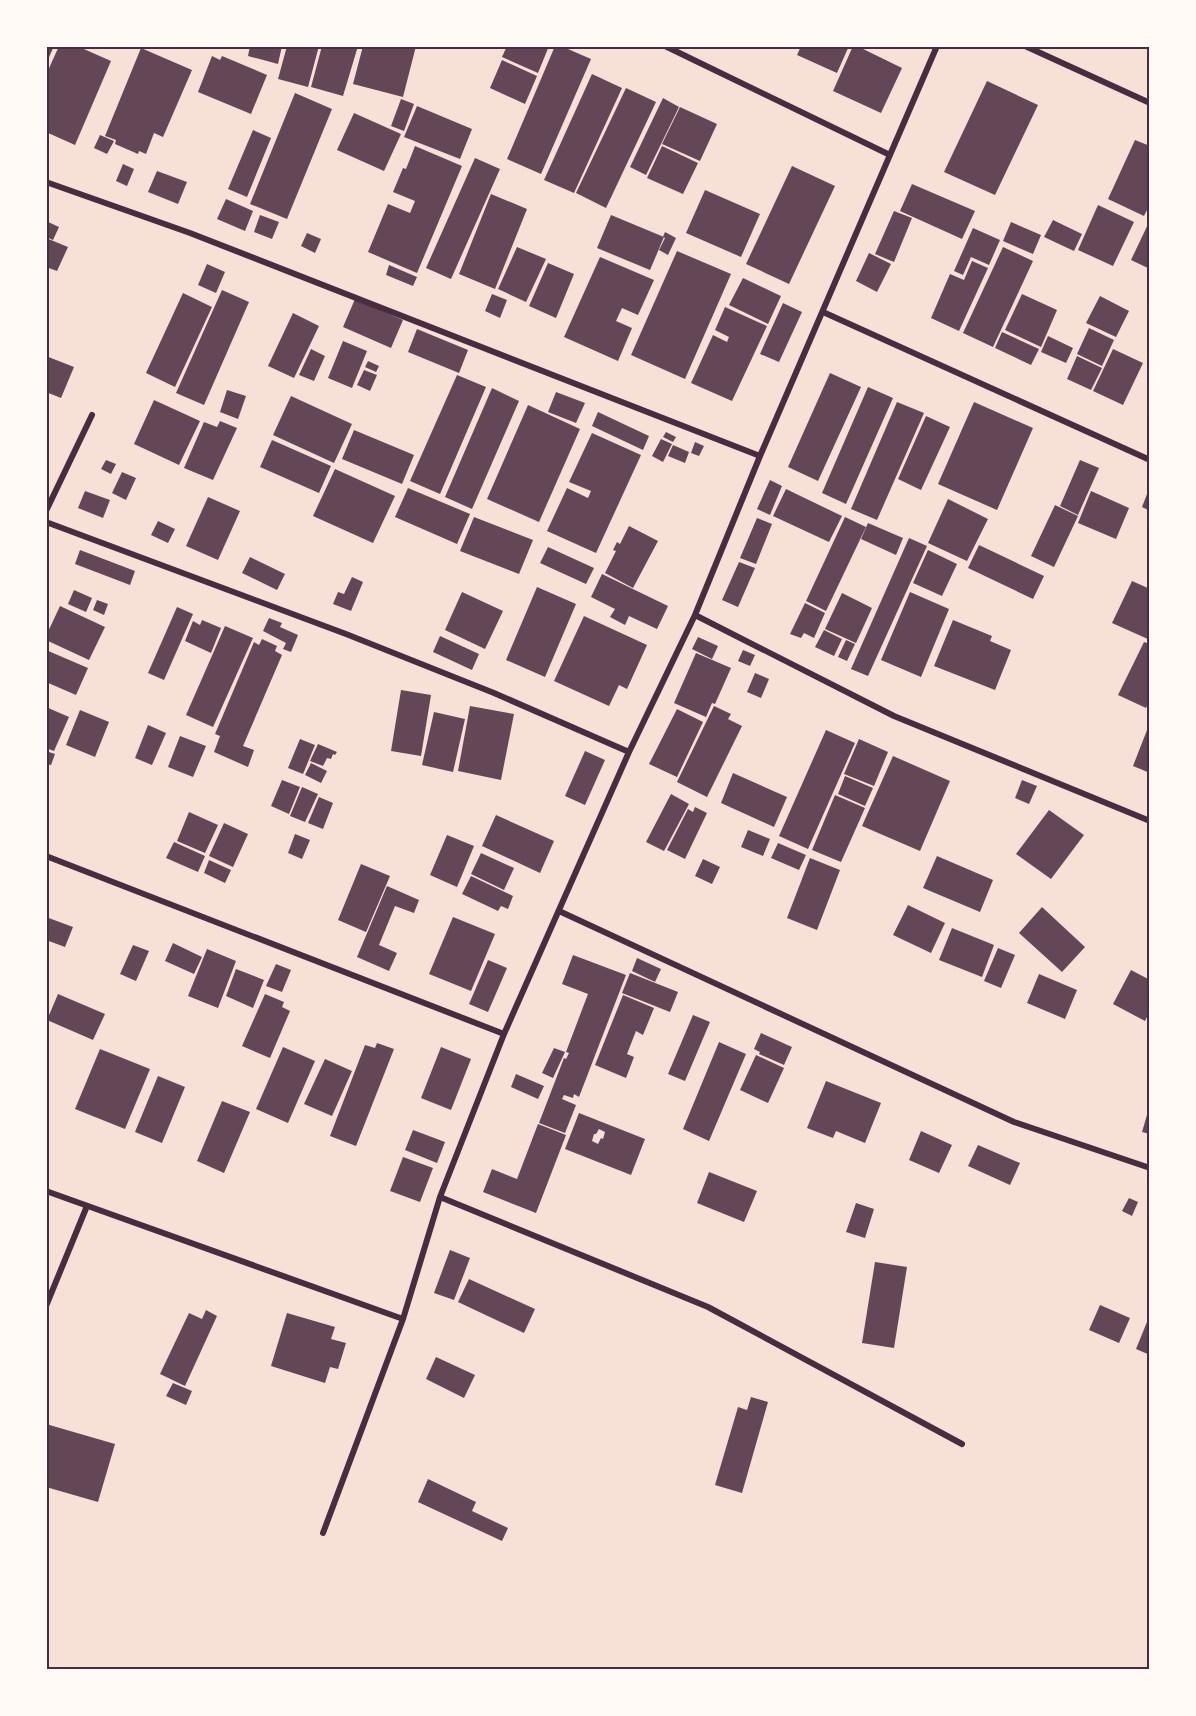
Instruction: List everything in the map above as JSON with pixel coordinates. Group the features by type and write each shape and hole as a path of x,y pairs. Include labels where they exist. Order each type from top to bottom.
{"street":[{"path":"665,46 890,154"},
{"path":"322,1533 402,1319 440,1197 504,1034 629,752 695,615 760,456 937,46"},
{"path":"1024,46 1149,103"},
{"path":"46,182 190,233 760,456"},
{"path":"823,312 1149,460"},
{"path":"46,511 92,416"},
{"path":"46,522 346,634 494,693 629,752"},
{"path":"695,615 894,716 1149,821"},
{"path":"46,855 504,1034"},
{"path":"559,911 1014,1122 1149,1168"},
{"path":"46,1191 402,1319"},
{"path":"440,1197 708,1307 962,1443"},
{"path":"46,1306 87,1206"}],"building":[{"path":"46,46 54,46 46,64"},
{"path":"59,46 77,46 111,61 75,145 46,132 46,75"},
{"path":"250,46 282,46 278,64 248,56"},
{"path":"287,46 319,46 308,87 278,79"},
{"path":"322,46 358,46 343,96 311,87"},
{"path":"363,46 416,46 403,97 353,84"},
{"path":"507,46 549,46 538,73 502,57"},
{"path":"555,46 561,46 591,59 541,174 507,159"},
{"path":"801,46 849,46 837,73 797,55"},
{"path":"853,46 902,68 881,113 833,91"},
{"path":"141,48 192,70 163,137 154,133 146,154 139,151 138,154 115,144 116,140 105,136"},
{"path":"212,56 220,60 222,56 267,75 251,114 198,92"},
{"path":"502,60 537,76 525,104 490,88"},
{"path":"592,74 622,88 574,193 544,180"},
{"path":"987,81 1038,105 995,195 944,172"},
{"path":"626,88 656,102 606,208 576,193"},
{"path":"295,93 332,109 287,219 250,204"},
{"path":"663,98 679,107 646,175 630,167"},
{"path":"401,99 414,104 404,131 391,126"},
{"path":"417,106 472,129 460,159 404,137"},
{"path":"680,107 717,124 700,161 662,144"},
{"path":"354,113 401,134 384,171 337,150"},
{"path":"253,130 271,138 247,197 228,189"},
{"path":"100,135 114,141 107,154 94,148"},
{"path":"1135,140 1150,146 1150,204 1144,216 1108,199"},
{"path":"415,146 462,166 417,273 368,252 388,204 410,213 415,201 393,192 403,168 406,169"},
{"path":"662,146 698,163 683,194 647,178"},
{"path":"475,158 500,169 451,279 426,268"},
{"path":"123,164 134,169 127,186 116,181"},
{"path":"792,166 835,186 789,284 746,264"},
{"path":"157,171 187,182 178,204 148,192"},
{"path":"912,184 975,211 962,239 900,211"},
{"path":"705,190 760,214 741,257 686,233"},
{"path":"491,194 527,209 495,289 459,274"},
{"path":"226,199 253,211 245,231 217,219"},
{"path":"1098,205 1134,222 1113,266 1078,250"},
{"path":"894,211 912,218 894,262 875,254"},
{"path":"260,215 279,222 272,239 254,232"},
{"path":"611,215 664,237 650,270 597,248"},
{"path":"1053,220 1082,234 1074,251 1044,237"},
{"path":"1150,220 1150,269 1131,260"},
{"path":"46,221 59,227 53,240 46,237"},
{"path":"1011,222 1041,235 1033,254 1003,241"},
{"path":"973,228 1000,240 989,265 971,257 963,275 954,271"},
{"path":"665,232 676,238 668,255 659,250 665,238 663,237"},
{"path":"307,233 321,239 315,253 301,246"},
{"path":"46,238 68,247 57,271 46,267"},
{"path":"517,247 546,259 526,302 498,289"},
{"path":"1003,247 1033,261 993,347 963,333"},
{"path":"677,251 731,274 685,379 631,355"},
{"path":"869,253 891,264 877,292 856,281"},
{"path":"600,257 654,280 638,315 622,308 616,321 632,328 618,361 564,337"},
{"path":"972,261 988,268 959,331 931,318 950,274 964,280"},
{"path":"548,263 574,274 556,318 529,306"},
{"path":"207,264 225,272 216,293 198,285"},
{"path":"389,265 417,277 413,286 386,275"},
{"path":"743,278 781,296 768,324 729,305"},
{"path":"222,290 249,302 204,405 176,393"},
{"path":"183,293 212,307 175,387 146,373"},
{"path":"492,294 507,300 500,318 485,311"},
{"path":"1022,294 1057,310 1041,347 1005,330"},
{"path":"1100,296 1129,311 1116,337 1086,323"},
{"path":"355,299 403,320 391,348 343,327"},
{"path":"783,303 802,312 779,362 760,354"},
{"path":"725,307 767,326 732,401 691,383 713,335 727,342 729,337 715,330"},
{"path":"293,313 319,326 294,378 268,366"},
{"path":"1089,328 1114,340 1102,366 1077,354"},
{"path":"417,329 468,350 459,373 408,352"},
{"path":"1002,332 1039,349 1031,365 995,348"},
{"path":"1048,336 1073,348 1066,363 1041,352"},
{"path":"343,341 367,351 352,388 328,378"},
{"path":"311,349 325,356 314,381 299,375"},
{"path":"1113,349 1143,363 1123,405 1093,391"},
{"path":"46,356 74,367 61,398 46,392"},
{"path":"1077,356 1102,368 1091,390 1067,379"},
{"path":"368,361 379,366 376,372 365,367"},
{"path":"364,370 377,375 370,391 357,385"},
{"path":"830,373 861,387 818,481 788,467"},
{"path":"457,375 486,387 440,494 410,481"},
{"path":"868,387 893,398 846,504 822,493"},
{"path":"492,388 519,401 472,509 445,497"},
{"path":"227,390 246,396 238,419 220,412"},
{"path":"556,392 585,403 576,423 548,412"},
{"path":"291,396 352,424 334,463 273,435"},
{"path":"154,400 200,421 179,465 134,444"},
{"path":"897,402 924,413 877,520 851,509"},
{"path":"974,402 1033,428 997,510 938,484"},
{"path":"528,405 580,429 539,522 487,499"},
{"path":"598,412 649,436 643,450 592,426"},
{"path":"926,416 950,427 921,490 898,479"},
{"path":"220,421 237,428 213,480 184,468 204,422 217,427"},
{"path":"354,430 414,455 402,484 342,459"},
{"path":"666,432 676,437 673,442 663,437"},
{"path":"592,433 641,455 596,553 547,531 567,488 588,498 591,491 569,482"},
{"path":"661,439 672,444 663,462 652,456"},
{"path":"272,440 331,466 319,493 260,467"},
{"path":"695,442 704,446 699,456 691,453"},
{"path":"673,445 689,452 685,463 668,456"},
{"path":"106,460 116,464 111,474 101,469"},
{"path":"1080,460 1099,468 1078,515 1060,506"},
{"path":"335,469 395,496 373,543 313,516"},
{"path":"122,472 136,478 126,500 112,493"},
{"path":"770,480 782,486 770,515 757,509"},
{"path":"408,488 470,514 457,544 395,517"},
{"path":"786,489 842,516 829,542 773,516"},
{"path":"1150,489 1150,511 1142,507"},
{"path":"85,491 110,500 103,518 78,508"},
{"path":"1091,491 1129,508 1116,539 1078,523"},
{"path":"208,497 240,511 218,560 186,546"},
{"path":"948,499 988,519 967,561 928,543"},
{"path":"1055,505 1078,516 1054,567 1031,556"},
{"path":"474,517 533,540 519,574 460,551"},
{"path":"845,517 866,527 826,611 806,601"},
{"path":"757,518 772,524 756,564 740,558"},
{"path":"158,521 175,529 168,543 151,535"},
{"path":"868,523 903,538 896,555 861,539"},
{"path":"629,526 658,541 633,588 605,573 616,551 613,550 617,542 620,544"},
{"path":"909,538 927,546 868,676 851,669"},
{"path":"979,545 1044,576 1033,599 968,568"},
{"path":"548,547 594,568 586,584 540,563"},
{"path":"80,550 135,571 130,585 75,564"},
{"path":"928,550 957,564 942,596 913,583"},
{"path":"250,557 285,574 277,590 242,573"},
{"path":"739,562 755,568 738,607 722,600"},
{"path":"602,574 668,606 657,629 629,616 625,625 610,617 615,609 591,597"},
{"path":"352,577 363,582 351,611 333,604 338,592 344,594"},
{"path":"1132,581 1150,589 1150,640 1112,623"},
{"path":"537,587 576,604 545,677 506,660"},
{"path":"74,590 92,598 86,612 68,604"},
{"path":"462,592 503,611 485,649 445,630"},
{"path":"910,592 949,609 921,677 881,660"},
{"path":"842,593 872,608 856,643 825,629"},
{"path":"97,600 108,604 104,615 93,610"},
{"path":"805,603 825,613 814,638 804,633 801,638 790,634"},
{"path":"60,606 105,627 89,660 46,640"},
{"path":"177,607 193,614 164,680 148,673"},
{"path":"584,616 647,645 627,689 619,685 609,706 554,681"},
{"path":"269,618 282,623 280,627 298,635 291,652 283,649 286,643 263,631"},
{"path":"202,620 221,628 211,653 185,641 193,621 200,625"},
{"path":"953,620 992,636 990,641 1011,650 995,690 934,666"},
{"path":"225,626 253,638 213,727 186,715"},
{"path":"824,630 842,639 834,656 815,647"},
{"path":"440,636 479,654 472,670 433,652"},
{"path":"698,637 718,646 712,659 692,649"},
{"path":"262,639 277,646 275,651 282,655 243,746 254,750 248,767 214,752 220,736 215,734 254,642 259,645"},
{"path":"846,640 855,644 847,661 838,657"},
{"path":"1144,642 1150,644 1150,700 1146,708 1118,695"},
{"path":"46,650 88,668 76,695 46,682"},
{"path":"743,650 755,655 750,666 738,661"},
{"path":"696,653 731,668 715,704 712,703 706,717 674,703"},
{"path":"755,673 769,679 761,698 747,692"},
{"path":"401,690 431,695 421,756 391,751"},
{"path":"470,706 514,714 501,780 458,771"},
{"path":"714,706 731,714 728,719 742,726 707,797 677,782"},
{"path":"46,707 69,717 54,751 46,748"},
{"path":"677,709 703,722 677,777 649,764"},
{"path":"80,710 109,722 95,757 66,745"},
{"path":"434,712 465,719 453,772 422,765"},
{"path":"148,725 166,733 152,765 135,758"},
{"path":"1150,725 1150,773 1133,766"},
{"path":"826,730 855,743 808,849 779,836"},
{"path":"180,736 206,746 193,777 168,767"},
{"path":"300,739 315,745 303,774 288,768"},
{"path":"859,739 888,752 874,786 844,774"},
{"path":"318,744 337,752 331,759 327,758 323,766 310,761"},
{"path":"46,751 55,754 51,765 46,764"},
{"path":"585,751 605,760 585,805 565,796"},
{"path":"893,756 950,781 920,851 862,826"},
{"path":"311,763 327,771 321,783 305,775"},
{"path":"733,773 787,797 774,827 721,803"},
{"path":"845,776 873,788 865,806 838,794"},
{"path":"282,780 300,787 289,814 271,806"},
{"path":"1022,780 1037,786 1029,804 1015,798"},
{"path":"302,787 318,794 305,822 290,816"},
{"path":"671,794 689,804 664,851 646,842"},
{"path":"835,795 865,808 841,862 812,850"},
{"path":"319,797 333,803 323,829 308,823"},
{"path":"695,807 707,813 685,859 667,850 688,809 693,812"},
{"path":"1049,810 1084,835 1051,879 1016,854"},
{"path":"189,812 218,825 205,853 177,841"},
{"path":"496,815 554,841 540,873 482,846"},
{"path":"224,823 248,834 233,867 209,856"},
{"path":"748,830 770,839 763,856 741,847"},
{"path":"295,834 310,840 302,859 288,853"},
{"path":"447,835 474,846 457,887 430,875"},
{"path":"174,842 205,856 198,872 166,858"},
{"path":"778,843 806,855 799,870 771,858"},
{"path":"481,853 514,868 504,890 471,874"},
{"path":"937,856 993,880 980,912 923,888"},
{"path":"810,858 840,870 817,930 787,918"},
{"path":"703,859 720,867 712,884 695,876"},
{"path":"209,860 231,870 225,883 204,873"},
{"path":"361,864 390,876 366,932 338,920"},
{"path":"471,876 513,896 508,909 501,906 498,911 462,894"},
{"path":"387,886 419,900 414,913 395,906 379,945 397,953 389,971 357,957"},
{"path":"908,905 945,923 931,953 893,935"},
{"path":"1042,907 1085,947 1062,972 1019,933"},
{"path":"46,917 73,927 65,947 46,940"},
{"path":"453,917 495,934 471,991 429,974"},
{"path":"952,928 994,945 982,977 939,960"},
{"path":"173,943 202,957 194,974 165,961"},
{"path":"133,945 149,951 136,981 120,974"},
{"path":"998,948 1015,955 1001,988 984,981"},
{"path":"207,949 236,961 218,1008 188,996"},
{"path":"573,955 626,975 579,1097 574,1094 573,1098 564,1095 562,1099 576,1105 565,1133 539,1123 564,1058 566,1059 569,1053 566,1052 588,994 562,984"},
{"path":"637,958 661,969 655,982 632,971"},
{"path":"488,960 507,968 488,1012 469,1004"},
{"path":"276,964 291,970 282,992 266,986"},
{"path":"236,969 264,980 253,1008 226,996"},
{"path":"1131,970 1150,980 1150,1011 1145,1021 1113,1004"},
{"path":"630,973 678,992 670,1012 622,993"},
{"path":"1039,974 1077,990 1065,1019 1027,1003"},
{"path":"58,994 105,1014 93,1040 47,1020"},
{"path":"265,994 284,1002 282,1007 290,1011 270,1058 242,1046"},
{"path":"623,995 654,1008 643,1035 636,1031 627,1054 634,1057 626,1078 595,1065"},
{"path":"693,1015 710,1022 685,1081 668,1074"},
{"path":"761,1033 792,1047 784,1065 759,1054 760,1052 754,1049"},
{"path":"719,1042 746,1054 709,1141 683,1129"},
{"path":"377,1043 394,1049 356,1146 330,1136 365,1045 375,1048"},
{"path":"283,1047 315,1061 288,1123 256,1109"},
{"path":"441,1047 471,1059 451,1110 421,1098"},
{"path":"554,1048 565,1052 553,1078 542,1073"},
{"path":"100,1049 150,1069 125,1129 75,1109"},
{"path":"756,1055 784,1068 768,1103 740,1090"},
{"path":"325,1059 352,1071 332,1116 304,1104"},
{"path":"516,1074 544,1086 538,1099 511,1087"},
{"path":"158,1076 185,1087 162,1143 135,1132"},
{"path":"826,1081 881,1103 865,1143 836,1131 833,1138 807,1128"},
{"path":"222,1101 250,1112 224,1173 197,1161"},
{"path":"1150,1109 1150,1134 1142,1132"},
{"path":"579,1113 645,1139 631,1175 565,1149","holes":["599,1129 605,1132 598,1144 592,1141"]},
{"path":"538,1124 566,1135 536,1213 483,1192 492,1169 517,1179"},
{"path":"413,1130 445,1142 437,1163 405,1150"},
{"path":"921,1131 952,1145 939,1173 909,1160"},
{"path":"978,1145 1020,1163 1010,1185 968,1166"},
{"path":"403,1157 433,1168 420,1202 390,1191"},
{"path":"709,1172 757,1191 744,1222 697,1203"},
{"path":"1129,1198 1138,1202 1132,1216 1122,1211"},
{"path":"856,1203 874,1209 865,1238 846,1232"},
{"path":"450,1250 470,1258 454,1300 434,1293"},
{"path":"875,1262 907,1267 894,1348 862,1343"},
{"path":"469,1279 535,1309 524,1333 458,1302"},
{"path":"1100,1305 1130,1318 1119,1343 1089,1330"},
{"path":"206,1310 217,1316 185,1386 160,1374 189,1313 202,1319"},
{"path":"287,1313 335,1327 331,1339 346,1343 338,1369 330,1367 325,1383 271,1366"},
{"path":"1150,1317 1150,1355 1136,1349"},
{"path":"436,1357 475,1375 464,1398 426,1379"},
{"path":"173,1383 192,1391 186,1405 166,1396"},
{"path":"751,1397 768,1402 742,1493 715,1485 738,1407 747,1410"},
{"path":"46,1424 115,1444 98,1502 46,1487"},
{"path":"428,1479 476,1502 472,1511 508,1528 502,1541 418,1502"}]}
